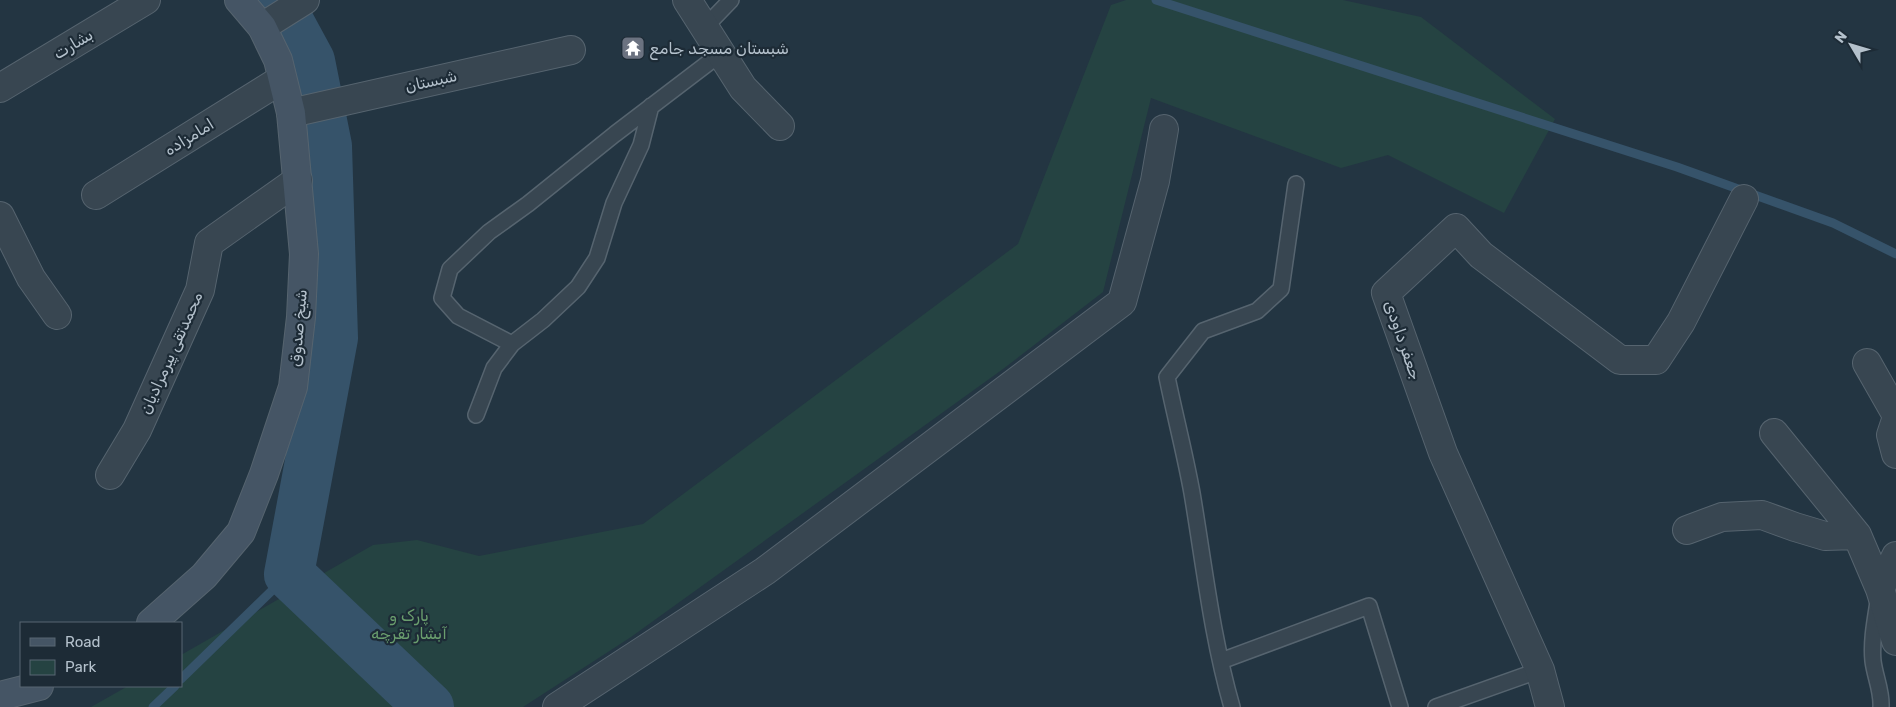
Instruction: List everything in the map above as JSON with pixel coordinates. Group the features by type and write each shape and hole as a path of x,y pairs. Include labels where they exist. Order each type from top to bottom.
{"main road":[{"name":"شیخ صدوق","path":"152,622 204,576 241,532 264,474 293,387 300,326 304,254 291,113 278,60 263,26 239,0"},
{"path":"0,696 35,687"}],"street":[{"name":"بشارت","path":"0,88 146,0"},
{"path":"263,26 305,0"},
{"path":"687,0 743,88 780,126"},
{"name":"شبستان","path":"291,113 571,50"},
{"name":"امامزاده","path":"96,195 282,79"},
{"path":"565,702 765,571 1122,302 1155,181 1164,129"},
{"name":"محمدتقی پیرمرادیان","path":"110,475 138,430 200,290 209,243 298,180"},
{"name":"جعفر داودی","path":"1550,707 1540,670 1443,453 1386,293 1456,228 1481,255 1620,360 1656,360 1681,322 1744,199"},
{"path":"0,216 31,278 57,315"},
{"path":"1867,363 1896,414"},
{"path":"1896,420 1892,435 1896,454"},
{"path":"1774,433 1856,535 1880,588 1896,640"},
{"path":"1687,530 1722,517 1762,515 1825,536 1856,535"},
{"path":"1880,588 1896,556"}],"lane":[{"path":"704,28 731,0"},
{"path":"512,344 458,316 442,298 450,269 489,232 528,204 651,106 720,54"},
{"path":"476,415 494,368 512,344 543,320 578,287 597,258 614,203 641,145 651,106"},
{"path":"1232,707 1221,661 1199,544 1192,492 1167,377 1203,331 1256,311 1281,289 1296,184"},
{"path":"1880,588 1874,629 1873,661 1882,696 1882,707"},
{"path":"1221,661 1369,606 1400,707"},
{"path":"1436,707 1540,670"}],"green space":[{"name":"پارک و آبشار تقرچه","path":"1126,0 1343,0 1421,17 1555,119 1504,213 1388,155 1341,168 1151,98 1103,292 1003,369 631,637 523,707 91,707 126,687 182,687 182,654 373,545 417,540 479,556 643,524 1018,244 1111,5"}],"waterway":[{"path":"277,0 310,61 327,146 333,338 289,574 429,707"},
{"path":"1156,0 1677,167 1833,223 1896,254"},
{"path":"182,678 289,574"},
{"path":"153,707 174,687"}],"place":[{"name":"شبستان مسجد جامع","path":"633,48"}]}
